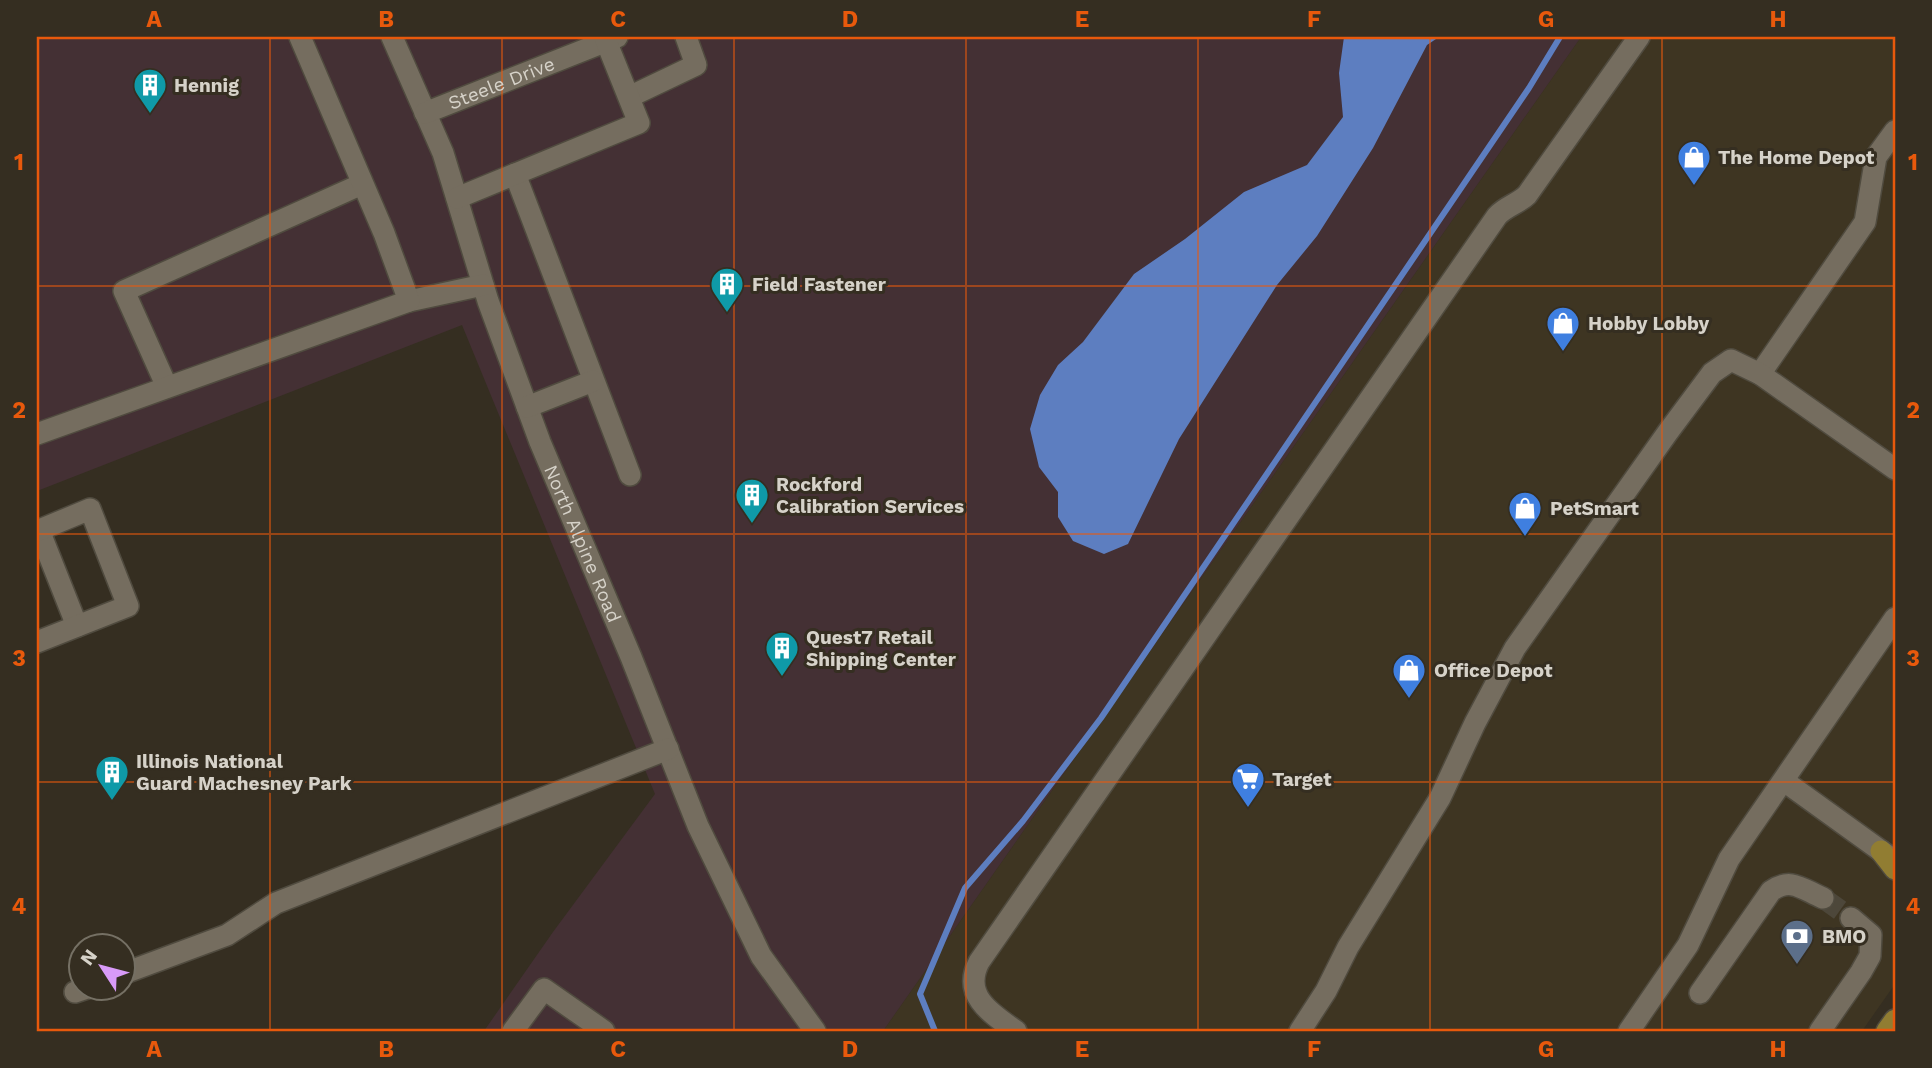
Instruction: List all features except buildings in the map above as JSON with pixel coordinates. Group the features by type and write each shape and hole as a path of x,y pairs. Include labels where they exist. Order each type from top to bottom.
{"main road":[{"path":"1890,855 1895,869"},
{"path":"1887,1031 1895,1020"}],"street":[{"path":"300,37 384,233 409,301"},
{"name":"North Alpine Road","path":"392,37 443,153 483,285 527,407 698,826 761,956 815,1031"},
{"path":"629,97 696,65 686,37"},
{"path":"1011,1030 973,991 973,975 979,962 1497,216 1527,195 1639,37"},
{"path":"457,198 639,123 611,39"},
{"name":"Steele Drive","path":"425,113 611,39"},
{"path":"1760,374 1865,222 1876,157 1895,131"},
{"path":"515,174 629,475"},
{"path":"167,387 124,291 362,184"},
{"path":"37,433 409,301 483,285"},
{"path":"1300,1031 1326,992 1348,947 1383,888 1440,798 1475,723 1515,648 1634,477 1712,373 1731,360 1760,374 1895,469"},
{"path":"527,407 593,381"},
{"path":"37,642 78,626 128,606 90,509 38,531 78,626"},
{"path":"1629,1031 1688,946 1729,859 1895,618"},
{"path":"136,970 227,935 276,903 668,749"},
{"path":"1784,781 1890,855"},
{"path":"1700,993 1770,891 1781,884 1790,883 1823,898"},
{"path":"1820,1031 1870,956 1871,935 1851,918"},
{"path":"513,1031 544,989 604,1031"}],"shaded area":[{"path":"37,37 1581,37 883,1031 484,1031 655,794 462,325 37,491"},
{"path":"1581,37 1895,37 1895,984 1862,1031 883,1031"}],"water":[{"path":"1344,37 1439,37 1427,45 1373,148 1317,236 1277,285 1179,439 1128,544 1104,554 1073,541 1058,517 1058,492 1039,467 1030,429 1040,395 1058,365 1083,342 1134,274 1185,239 1244,192 1307,165 1343,117 1339,73"}],"waterway":[{"path":"935,1031 920,994 965,888 1023,821 1101,718 1529,88 1560,37"}],"tunnel":[{"path":"1823,898 1851,918"}],"place":[{"name":"Hennig","path":"150,115"},
{"name":"The Home Depot","path":"1694,187"},
{"name":"Field Fastener","path":"727,314"},
{"name":"Hobby Lobby","path":"1563,353"},
{"name":"Rockford Calibration Services","path":"752,525"},
{"name":"PetSmart","path":"1525,538"},
{"name":"Quest7 Retail Shipping Center","path":"782,678"},
{"name":"Office Depot","path":"1409,700"},
{"name":"Illinois National Guard Machesney Park","path":"112,802"},
{"name":"Target","path":"1248,809"},
{"name":"BMO","path":"1797,966"}]}
